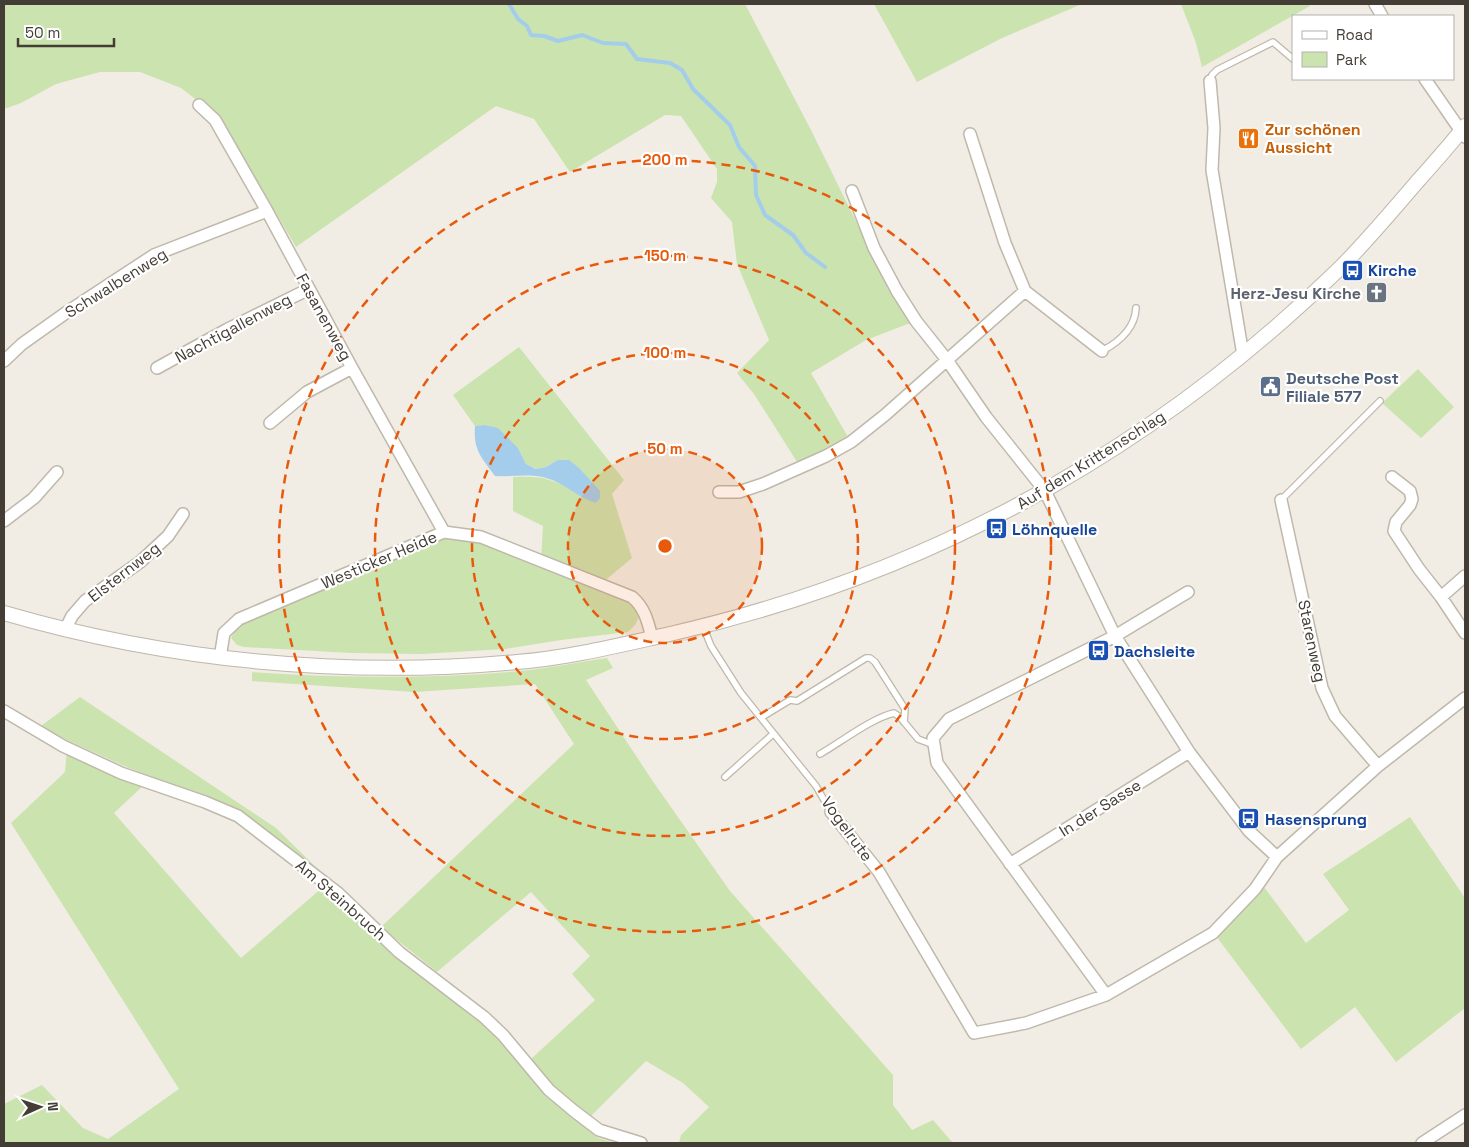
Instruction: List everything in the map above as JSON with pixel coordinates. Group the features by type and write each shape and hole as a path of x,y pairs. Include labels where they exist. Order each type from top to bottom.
{"street":[{"path":"1375,4 1381,15"},
{"path":"1426,80 1464,131"},
{"path":"1210,81 1214,128 1212,170 1243,355"},
{"name":"Fasanenweg","path":"199,105 215,120 444,532"},
{"name":"Auf dem Krittenschlag","path":"703,626 811,594 928,549 1045,491 1111,451 1175,408 1243,355 1293,312 1365,242 1464,131"},
{"path":"970,134 1005,243 1025,291 1102,351"},
{"path":"852,192 874,248 897,291 916,321 986,416 1045,491 1115,636 1189,752 1249,831 1277,857"},
{"name":"Schwalbenweg","path":"4,361 22,344 67,312 154,255 267,211"},
{"name":"Nachtigallenweg","path":"157,368 228,329 308,289"},
{"path":"719,492 739,492 763,484 826,456 851,442 885,415 1025,291"},
{"path":"270,423 307,392 352,368"},
{"path":"4,521 34,498 57,472"},
{"path":"1392,477 1410,491 1412,499 1410,505 1396,522 1394,531 1465,632"},
{"name":"Starenweg","path":"1281,500 1322,688 1335,716 1378,766"},
{"name":"Elsternweg","path":"65,630 72,616 85,601 140,562 168,536 183,514"},
{"name":"Westicker Heide","path":"220,658 224,633 240,619 444,532 481,537 632,597 644,610 652,638"},
{"path":"1442,597 1465,576"},
{"path":"1188,592 1115,636 949,719 933,738 937,762 1106,995 1213,933 1255,889 1277,857 1378,766 1465,698"},
{"path":"4,613 65,630 134,644 220,658 328,667 421,668 519,662 606,648 703,626"},
{"name":"Am Steinbruch","path":"4,711 63,746 121,773 205,802 238,816 338,893 399,952 484,1017 503,1035 549,1090 574,1111 600,1130 641,1143"},
{"name":"In der Sasse","path":"1010,864 1189,752"},
{"name":"Vogelrute","path":"830,812 879,872 974,1033 1026,1023 1106,995"},
{"path":"1422,1143 1465,1115"}],"lane":[{"path":"1210,81 1212,75 1217,70 1273,42 1292,58"},
{"path":"1102,351 1120,339 1132,326 1136,308"},
{"path":"1281,500 1380,401"},
{"name":"Vogelrute","path":"703,626 724,670 816,786 830,812"},
{"path":"762,717 790,700 797,701 866,658 870,658 875,662 905,709 904,722"},
{"path":"820,754 886,715 894,713 918,739 934,745"},
{"path":"725,777 773,734"}],"green space":[{"path":"4,4 745,4 811,130 869,248 913,322 866,340 811,373 848,437 799,465 754,394 737,373 769,340 737,264 732,222 711,198 717,182 717,169 681,116 665,115 570,172 534,119 496,106 296,247 220,118 181,88 140,72 100,72 56,84 21,103 4,109"},
{"path":"874,4 1082,4 1002,38 917,82"},
{"path":"1181,4 1308,4 1310,6 1202,67 1196,43"},
{"path":"519,347 624,480 612,494 632,558 602,583 541,561 543,526 513,511 513,477 541,478 568,487 558,460 546,467 537,469 526,464 518,448 485,425 475,426 453,395"},
{"path":"1418,369 1454,407 1421,438 1382,403"},
{"path":"445,536 481,540 634,604 639,617 635,625 628,632 505,649 421,654 351,653 244,647 237,645 231,638 240,621"},
{"path":"607,658 613,668 586,680 654,783 730,891 893,1075 893,1105 912,1130 933,1120 953,1143 679,1143 681,1135 709,1107 683,1083 646,1061 589,1118 551,1084 531,1059 595,1000 572,974 590,956 531,892 437,972 381,927 574,744 535,684 414,692 252,681 252,672 319,676 487,674 521,671"},
{"path":"80,697 276,828 328,879 239,812 122,765 41,726"},
{"path":"67,750 145,784 114,813 241,958 324,886 502,1038 546,1094 598,1138 615,1143 6,1143 4,1140 4,1104 42,1085 83,1128 108,1139 179,1089 11,823 65,772"},
{"path":"1410,817 1465,898 1465,1008 1396,1062 1355,1007 1301,1049 1216,936 1264,887 1306,943 1349,910 1323,874"}],"water":[{"path":"485,425 498,428 518,448 526,464 536,469 546,467 558,460 569,460 600,491 600,498 596,503 589,501 553,480 540,477 527,475 495,476 479,453 475,441 475,426"}],"waterway":[{"path":"509,4 518,19 527,26 531,35 544,36 558,41 582,35 603,43 626,44 637,59 670,63 682,70 693,89 730,125 739,147 755,166 756,195 765,215 793,235 806,253 825,267"}],"place":[{"name":"Zur schönen Aussicht","path":"1249,138"},
{"name":"Kirche","path":"1352,270"},
{"name":"Herz-Jesu Kirche","path":"1377,293"},
{"name":"Deutsche Post Filiale 577","path":"1270,387"},
{"name":"Löhnquelle","path":"996,529"},
{"name":"Dachsleite","path":"1098,651"},
{"name":"Hasensprung","path":"1249,819"}]}
